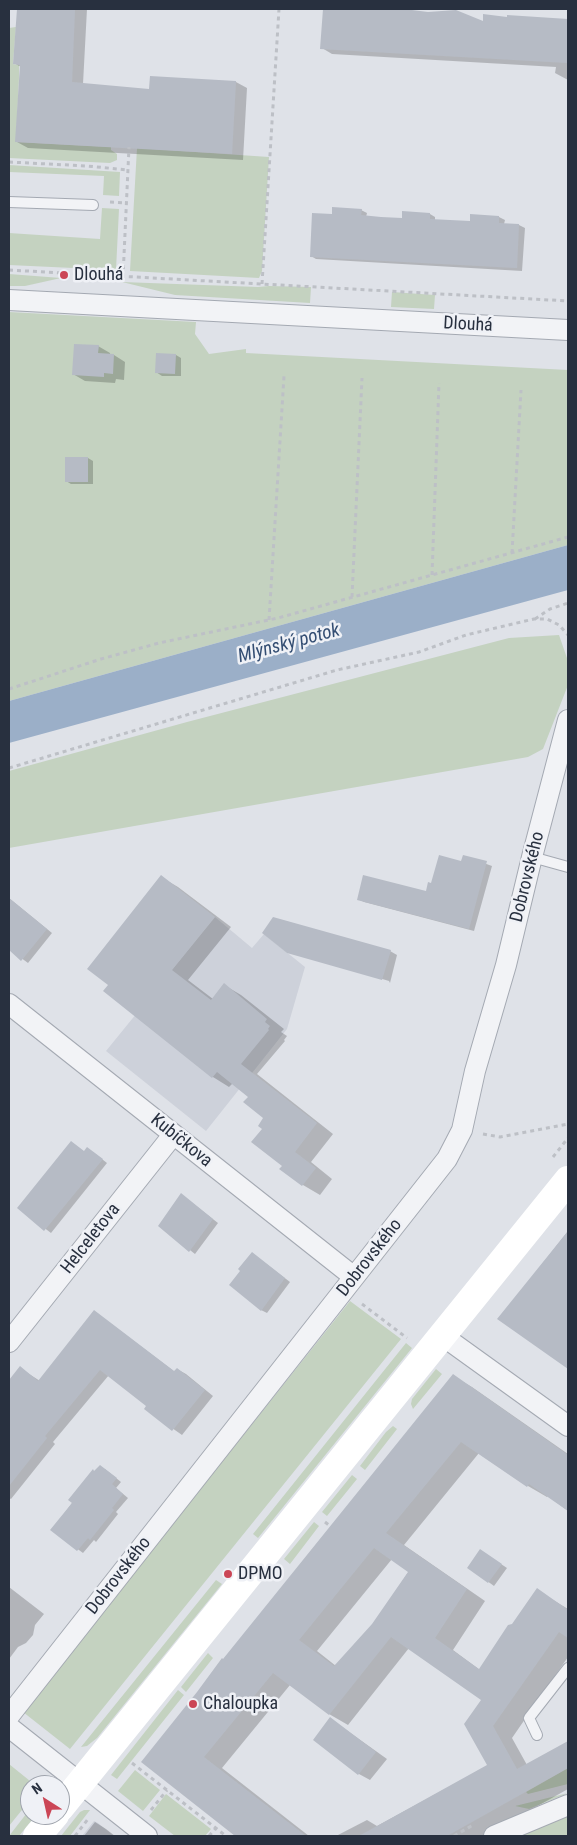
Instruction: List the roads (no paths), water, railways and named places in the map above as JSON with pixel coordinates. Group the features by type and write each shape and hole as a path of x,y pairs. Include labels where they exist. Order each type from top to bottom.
{"main road":[{"path":"70,1796 568,1180"},
{"path":"37,1836 46,1825"}],"street":[{"name":"Dlouhá","path":"9,300 568,330"},
{"name":"Dobrovského","path":"9,1716 447,1160 462,1130 475,1071 506,965 568,720"},
{"name":"Kubíčkova","path":"9,1004 354,1277"},
{"name":"Helceletova","path":"9,1342 173,1135"},
{"path":"443,1336 568,1426"},
{"path":"9,1727 147,1836"},
{"path":"494,1836 568,1805"}],"lane":[{"path":"9,202 93,206"},
{"path":"532,857 568,867"},
{"path":"537,1735 529,1718 565,1680 568,1668"}],"water":[{"name":"Mlýnský potok","path":"568,545 568,590 9,743 9,701"}],"place":[{"name":"Dlouhá","path":"64,275"},
{"name":"DPMO","path":"228,1574"},
{"name":"Chaloupka","path":"193,1704"}]}
